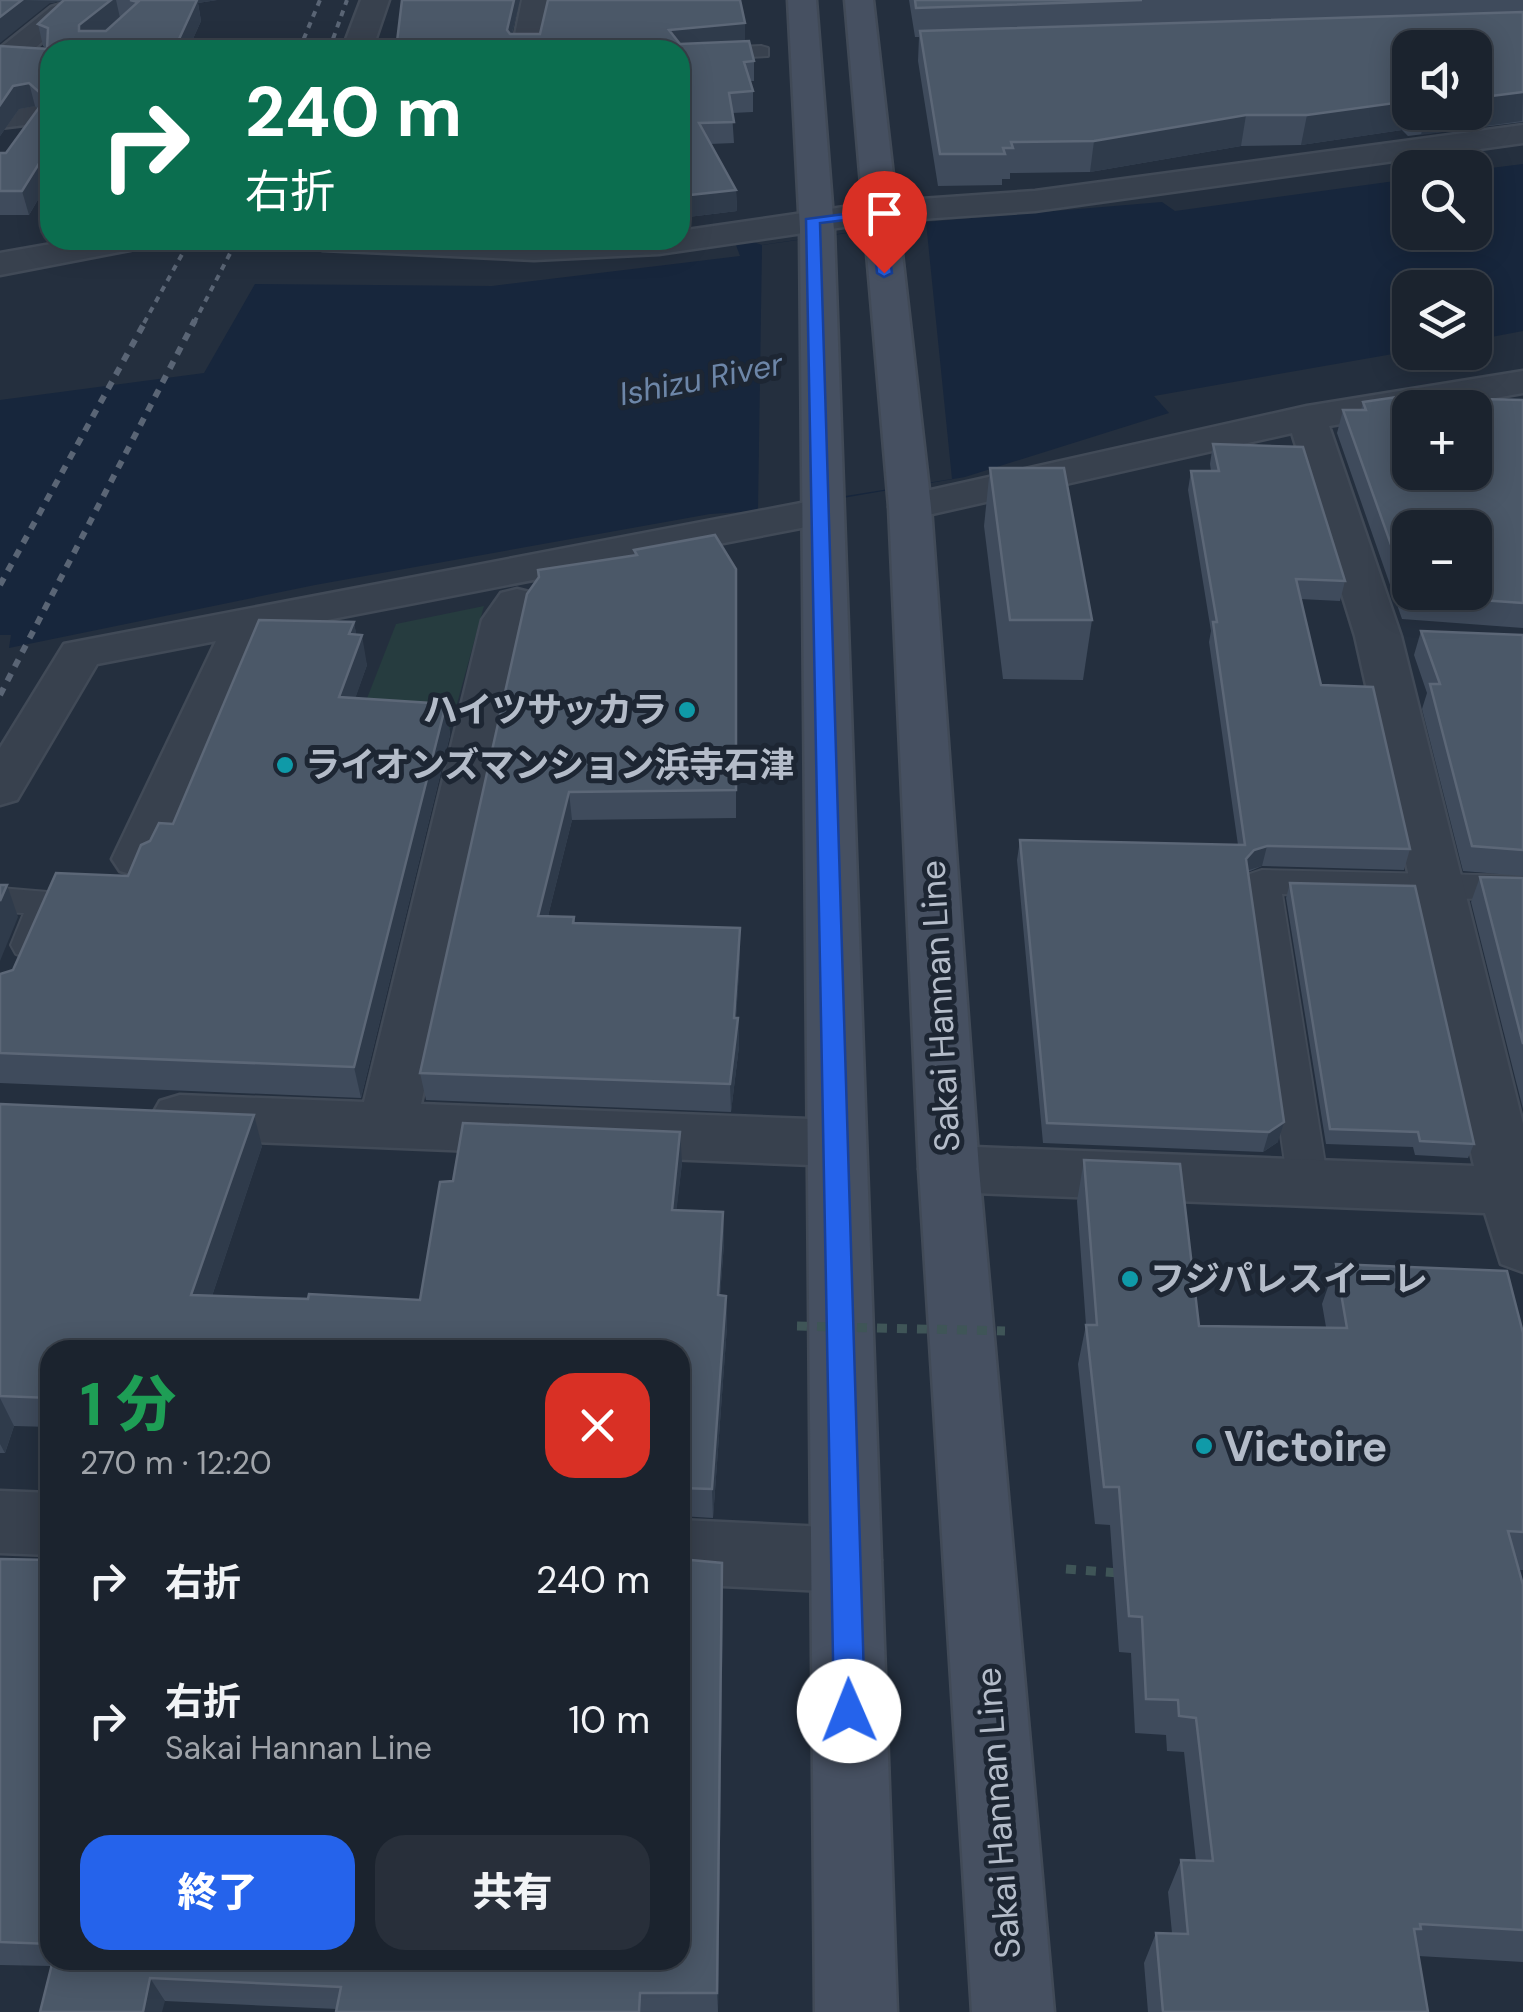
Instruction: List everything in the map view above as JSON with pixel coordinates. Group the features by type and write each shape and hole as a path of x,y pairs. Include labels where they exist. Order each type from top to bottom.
{"main road":[{"path":"802,0 815,225 856,2012"},
{"name":"Sakai Hannan Line","path":"859,0 909,498 949,1170 1012,2012"}],"street":[{"path":"360,40 375,0"},
{"path":"529,40 536,0"},
{"path":"4,58 61,13"},
{"path":"4,58 40,59"},
{"path":"0,118 40,115"},
{"path":"11,150 40,116"},
{"path":"690,240 1036,202 1523,134"},
{"path":"0,233 40,227"},
{"path":"0,264 69,250"},
{"path":"909,498 1307,418 1523,382"},
{"path":"1307,418 1396,637 1436,885 1515,1191 1523,1247"},
{"path":"0,790 80,654 822,506"},
{"path":"387,1126 504,620 517,602"},
{"path":"138,859 247,623"},
{"path":"136,1115 836,1143"},
{"path":"949,1170 1515,1191"},
{"path":"0,1522 40,1524"},
{"path":"690,1552 846,1560"}],"lane":[{"path":"690,54 762,52"},
{"path":"1308,1183 1262,882 1523,888"},
{"path":"0,900 46,902 18,971"}],"path":[{"path":"797,1326 1005,1331"},
{"path":"1066,1569 1126,1574"}],"green space":[{"path":"484,606 450,729 357,724 396,624"}],"water":[{"name":"Ishizu River","path":"1523,164 1523,331 1492,337 1492,270 1392,270 1392,354 1154,396 1169,413 965,477 773,510 710,514 315,585 9,648 11,635 0,635 0,400 204,373 255,284 492,286 740,256 736,245 751,241 762,245 913,223 1162,202 1175,211 1392,181 1392,250 1492,250 1492,168"}],"pier":[{"path":"926,222 952,479 758,510 762,245"}],"building":[{"path":"0,0 22,0 0,17"},
{"path":"64,0 111,0 79,25 79,31 106,31 138,2 130,0 197,0 179,40 47,40 48,28 38,24"},
{"path":"402,0 514,0 507,30 510,34 540,34 548,0 740,0 745,23 669,30 677,40 397,40"},
{"path":"915,0 1142,0 916,8"},
{"path":"1523,12 1523,92 1492,96 1492,30 1392,30 1392,103 1307,115 1246,115 1094,141 1011,142 1013,148 1003,148 1005,154 940,154 920,31"},
{"path":"749,41 754,61 744,62 753,91 729,93 734,122 699,123 736,190 690,195 690,44"},
{"path":"0,46 40,49 40,93 29,83 13,86 0,105"},
{"path":"40,106 40,162 22,191 0,191 0,153 6,153"},
{"path":"1392,398 1392,490 1492,490 1492,399 1523,400 1523,603 1492,601 1492,510 1392,510 1392,547 1343,410 1366,410 1363,402"},
{"path":"1213,444 1303,447 1345,581 1296,579 1321,685 1373,687 1410,849 1267,846 1254,850 1246,859 1284,1122 1269,1132 1047,1123 1020,840 1245,845 1213,622 1217,622 1191,471 1219,471"},
{"path":"990,468 1064,468 1092,620 1010,620"},
{"path":"715,535 736,569 736,790 569,792 538,916 574,917 573,923 740,928 734,1018 738,1018 730,1084 420,1073 527,594 539,577 538,570 637,555 634,550"},
{"path":"259,620 354,622 349,634 362,635 339,697 446,704 354,1067 0,1053 0,974 13,970 56,873 128,876 141,845 150,841 159,823 173,824"},
{"path":"1421,631 1523,635 1523,850 1472,846 1430,684 1440,684"},
{"path":"1480,877 1523,878 1523,1044"},
{"path":"1290,883 1415,886 1474,1144 1420,1141 1418,1132 1330,1129"},
{"path":"0,1104 254,1115 191,1295 308,1299 309,1294 420,1300 440,1182 453,1181 463,1123 680,1132 672,1210 723,1212 718,1295 726,1296 712,1489 690,1488 690,1340 40,1340 40,1398 0,1396"},
{"path":"1084,1160 1180,1164 1199,1326 1347,1328 1336,1264 1507,1271 1523,1333 1523,1532 1508,1531 1523,1585 1523,1930 1420,1924 1421,1929 1414,1929 1428,2012 1163,2012 1156,1933 1188,1934 1181,1860 1213,1861 1196,1718 1179,1716 1178,1700 1146,1699 1142,1617 1129,1616 1119,1487 1104,1487 1086,1325 1097,1325"},
{"path":"0,1559 40,1560 40,1944 0,1942"},
{"path":"690,1560 722,1563 717,1993 640,1993 639,2012 336,2012 341,1987 150,1978 143,2012 40,2012 50,1970 690,1970"}],"railway":[{"path":"303,40 320,0"},
{"path":"333,40 347,0"},
{"path":"144,323 184,250"},
{"path":"194,323 232,250"},
{"path":"0,585 146,320"},
{"path":"0,695 195,320"}],"place":[{"name":"ハイツサッカラ","path":"687,710"},
{"name":"ライオンズマンション浜寺石津","path":"285,765"},
{"name":"フジパレスイーレ","path":"1130,1279"},
{"name":"Victoire","path":"1204,1446"}],"route":[{"path":"849,1711 813,219 878,212 884,273"}]}
